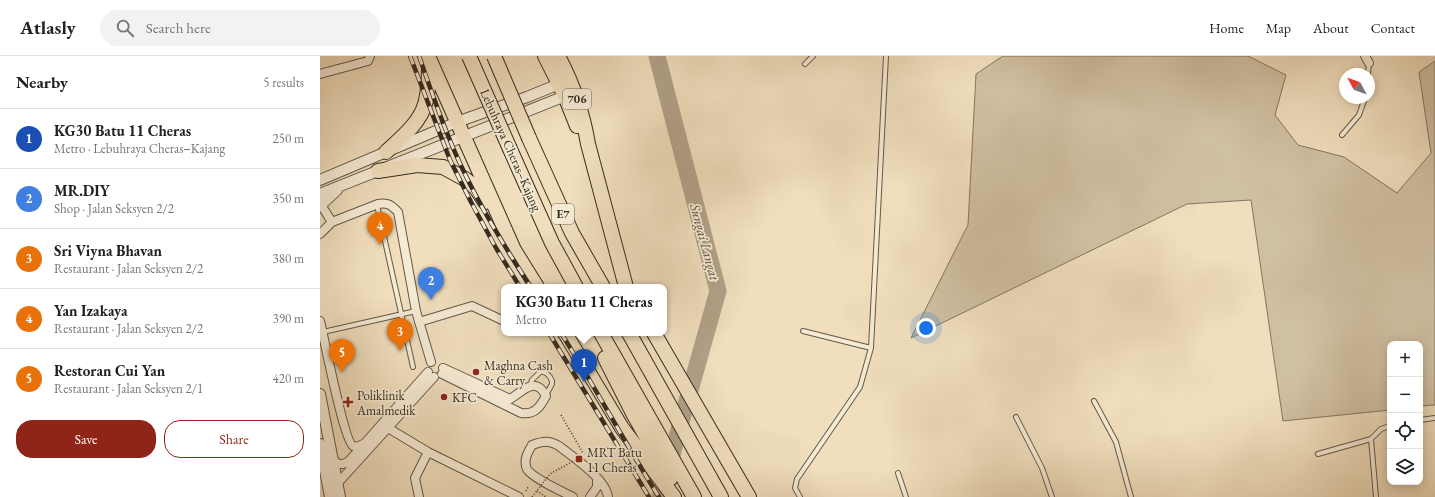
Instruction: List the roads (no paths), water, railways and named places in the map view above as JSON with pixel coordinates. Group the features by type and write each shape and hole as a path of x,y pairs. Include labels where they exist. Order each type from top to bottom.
{"highway":[{"name":"Lebuhraya Cheras–Kajang","path":"469,56 552,242 574,284"},
{"name":"Lebuhraya Cheras–Kajang","path":"494,56 572,233 601,284"},
{"path":"545,56 562,90 575,123 588,144 625,284"},
{"name":"706","path":"558,56 578,102 588,144"},
{"path":"429,58 514,250"},
{"path":"386,152 418,119 425,106 429,87 429,58"},
{"path":"378,171 417,165 443,167 459,175 476,188 499,230 514,250 535,284"},
{"path":"567,336 622,428 676,496"},
{"path":"594,336 676,496"},
{"path":"603,336 694,497"},
{"path":"631,336 721,497"},
{"path":"637,336 641,355"},
{"path":"656,336 750,497"}],"street":[{"path":"320,74 369,59"},
{"path":"320,180 457,122 527,97 562,90"},
{"path":"332,222 320,202 341,185 464,137 562,90"},
{"path":"320,175 334,175"},
{"path":"320,234 332,222 384,202 392,205 398,212 416,311 431,362 428,367 437,373 521,413 526,414 534,412 546,396 543,390 537,386 530,386 510,399 437,373"},
{"path":"419,322 472,306 501,320"},
{"path":"320,321 342,420 349,442 353,446 358,446 367,442"},
{"path":"337,484 437,373 442,364 435,361 431,362"},
{"path":"325,459 344,464 437,373"},
{"path":"320,394 325,459 330,497"},
{"path":"388,428 428,452 519,497"},
{"path":"573,497 535,477 527,469 526,458 532,445 542,441 552,442 559,446 597,478 608,492 608,497"},
{"path":"320,444 325,459 337,484 340,497"},
{"path":"419,497 415,478 428,452"},
{"path":"590,497 597,487 597,478"}],"lane":[{"path":"805,64 813,56"},
{"path":"800,497 795,488 797,479 860,387 871,348 886,56"},
{"path":"1342,135 1359,115 1363,104"},
{"path":"377,204 414,367"},
{"path":"323,332 416,311"},
{"path":"803,331 871,348"},
{"path":"530,386 532,380 543,371 552,381 546,396"},
{"path":"1094,402 1116,442 1131,497"},
{"path":"1016,417 1042,468 1052,497"},
{"path":"1423,420 1435,418"},
{"path":"1318,454 1371,439 1381,429 1387,427"},
{"path":"1371,439 1376,497"},
{"path":"898,473 906,497"}],"waterway":[{"name":"Sungai Langat","path":"657,56 718,291 660,497"}],"railway":[{"path":"410,56 450,160 496,248 518,284"},
{"path":"419,56 447,134 466,176 492,224 529,284"},
{"path":"551,336 649,497"},
{"path":"563,336 659,497"}],"place":[{"name":"Yan Izakaya","path":"380,245"},
{"name":"MR.DIY","path":"431,300"},
{"name":"Sri Viyna Bhavan","path":"400,351"},
{"name":"Restoran Cui Yan","path":"342,372"},
{"name":"Maghna Cash & Carry","path":"476,372"},
{"name":"KG30 Batu 11 Cheras","path":"584,382"},
{"name":"KFC","path":"444,397"},
{"name":"Poliklinik Amalmedik","path":"348,402"},
{"name":"MRT Batu 11 Cheras","path":"579,459"}]}
